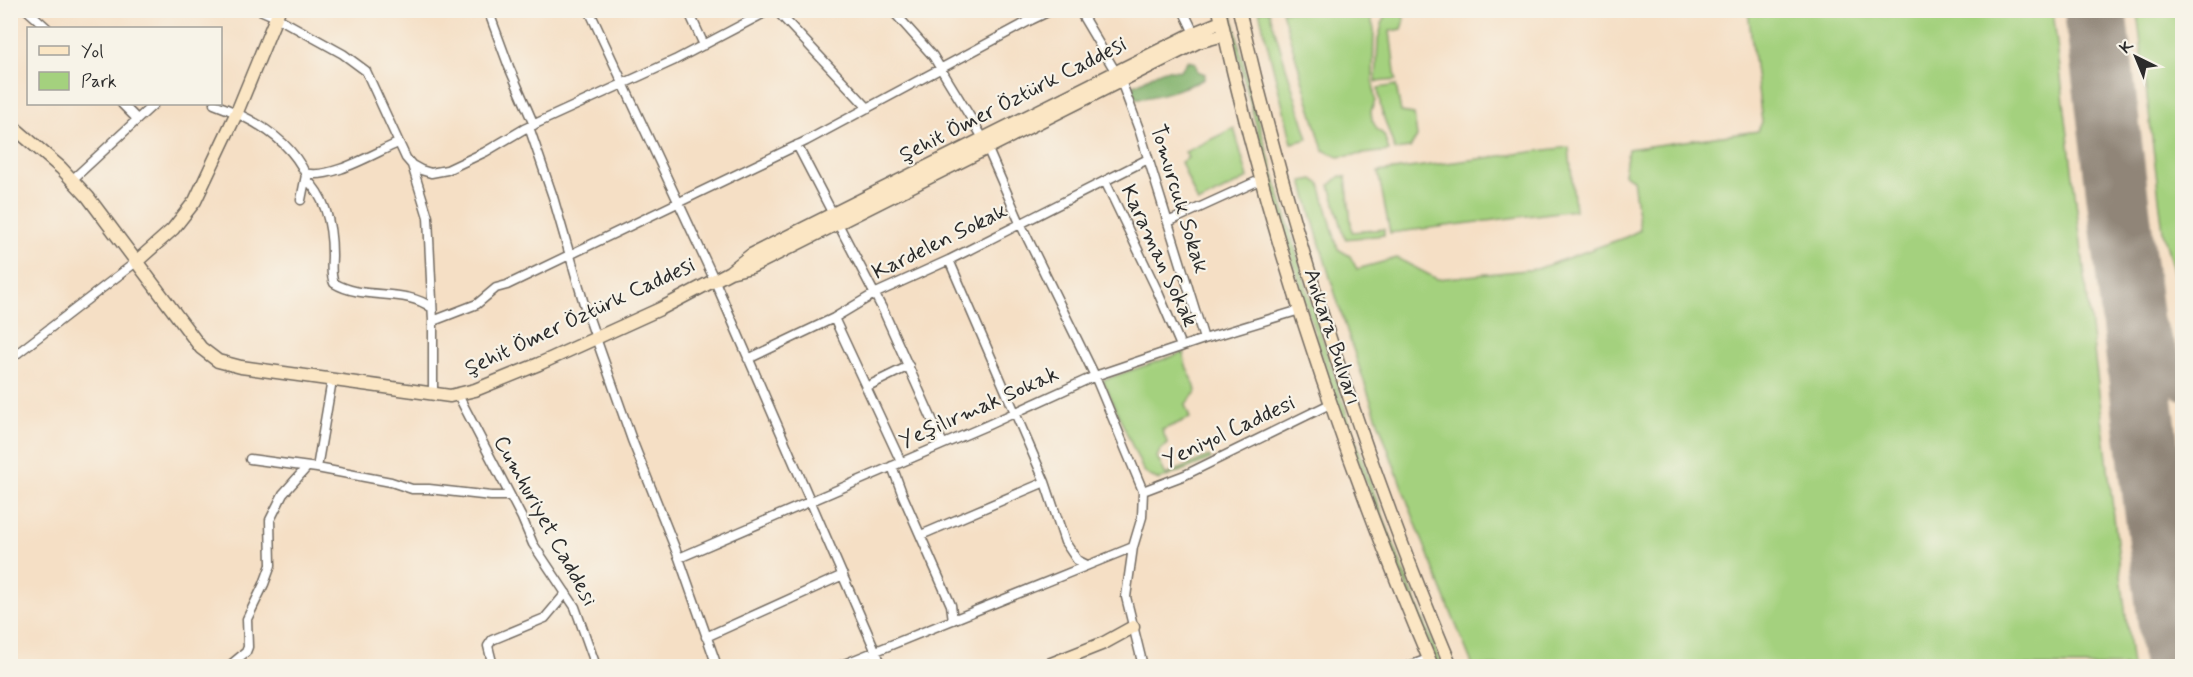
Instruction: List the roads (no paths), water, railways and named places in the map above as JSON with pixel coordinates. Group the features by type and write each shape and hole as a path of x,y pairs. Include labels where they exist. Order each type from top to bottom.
{"street":[{"path":"27,10 46,27"},
{"path":"98,10 108,10"},
{"path":"260,10 278,14 366,71 398,143 412,165 428,217 433,321 433,394"},
{"path":"488,10 531,126 584,304 632,440 679,558 717,666"},
{"path":"589,10 714,279 882,666"},
{"path":"688,10 704,45"},
{"path":"412,165 431,173 447,170 531,126 704,45 770,10"},
{"path":"776,10 868,108"},
{"path":"892,10 920,39 941,69 985,143 1020,223 1095,376 1143,490 1142,517 1133,547 1126,597 1143,666"},
{"path":"1022,10 1031,20"},
{"path":"433,321 477,304 496,288 570,255 797,145 1052,10"},
{"name":"Tomurcuk Sokak","path":"1079,10 1119,77 1148,159 1204,339"},
{"path":"1183,10 1194,33"},
{"name":"Ankara Bulvarı","path":"1239,10 1254,75 1322,316 1369,458 1416,584 1451,666"},
{"path":"10,359 136,262 165,237 188,211 237,112 278,14"},
{"name":"Şehit Ömer Öztürk Caddesi","path":"1119,77 1220,16"},
{"name":"Ankara Bulvarı","path":"1220,16 1262,179 1330,404 1380,542 1430,663"},
{"name":"Şehit Ömer Öztürk Caddesi","path":"10,124 72,180 109,222 190,336 210,356 229,365 241,367 433,394 458,395 522,371 660,309 730,272 751,255 836,219 1119,77 1198,42 1224,35"},
{"path":"123,105 136,118"},
{"path":"72,180 136,118 153,105"},
{"path":"217,105 237,112 257,123 277,139 296,159 320,197 330,225 331,275 334,283 347,289 420,301 432,308"},
{"path":"306,176 330,172 398,143"},
{"path":"797,145 885,312 943,444"},
{"name":"Kardelen Sokak","path":"748,359 1148,159"},
{"path":"301,200 306,176"},
{"path":"1168,222 1262,179"},
{"name":"Karaman Sokak","path":"1105,181 1181,346"},
{"path":"949,260 1045,482 1065,542 1077,560 1087,565"},
{"name":"Yeşilırmak Sokak","path":"679,558 1095,376 1181,346 1300,310"},
{"path":"834,318 866,387 897,464 921,535 951,605 953,620"},
{"path":"866,387 909,366"},
{"path":"317,468 332,380"},
{"name":"Cumhuriyet Caddesi","path":"458,395 533,544 575,607 596,666"},
{"name":"Yeniyol Caddesi","path":"1143,490 1185,475 1330,404"},
{"path":"250,459 317,468 391,482 412,489 510,496"},
{"path":"229,666 246,652 248,647 248,619 271,565 270,520 283,494 307,467"},
{"path":"921,535 1045,482"},
{"path":"839,666 1133,547"},
{"path":"706,637 843,575"},
{"path":"493,666 488,646 492,640 545,618 566,593"},
{"path":"1046,666 1104,643 1133,627"},
{"path":"1409,666 1430,663"}]}
